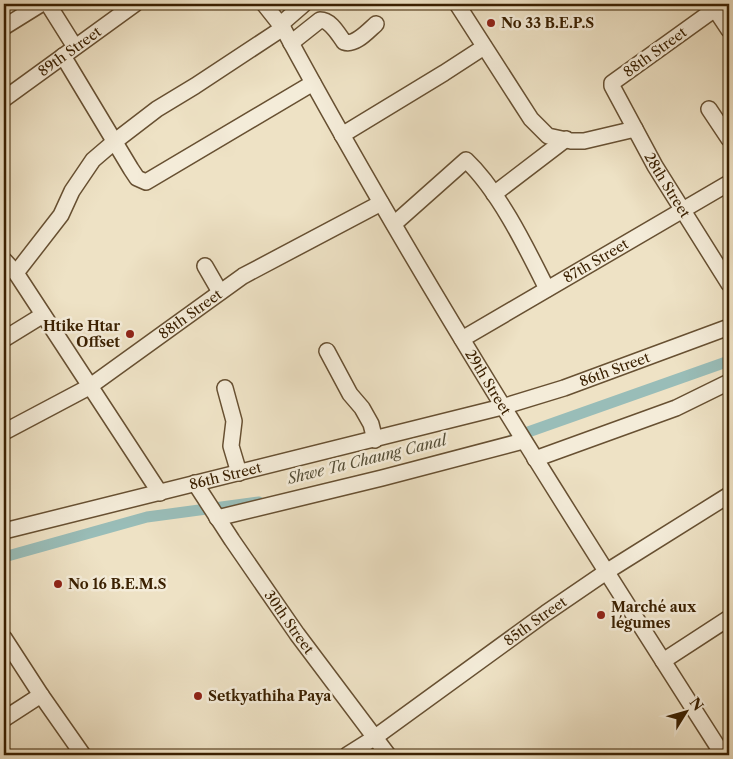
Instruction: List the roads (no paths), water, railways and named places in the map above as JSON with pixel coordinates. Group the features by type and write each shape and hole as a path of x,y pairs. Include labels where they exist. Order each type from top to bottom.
{"street":[{"path":"4,28 41,4"},
{"path":"48,4 114,142 137,178 146,182 313,83"},
{"name":"89th Street","path":"4,99 135,4"},
{"name":"29th Street","path":"264,4 282,26 342,135 505,412 723,755"},
{"path":"16,273 61,215 72,192 94,160 157,109 195,86 282,26 304,4"},
{"path":"457,4 531,119 548,136 584,141 635,129"},
{"path":"718,6 729,30"},
{"name":"88th Street","path":"612,83 718,6"},
{"path":"291,43 320,20 328,22 344,42 348,44 353,43 376,24"},
{"path":"342,135 444,73 484,46"},
{"name":"28th Street","path":"612,83 613,89 655,166 729,284"},
{"path":"709,109 729,138"},
{"path":"494,194 566,140"},
{"path":"394,224 466,160 494,194 526,248 547,289"},
{"name":"87th Street","path":"462,339 729,183"},
{"name":"88th Street","path":"6,426 89,387 243,276 381,202"},
{"path":"4,260 16,273 160,493"},
{"path":"205,266 220,292"},
{"path":"4,339 42,315"},
{"name":"86th Street","path":"4,531 160,493 197,487 239,473 374,440 505,412 564,388 729,327"},
{"path":"327,351 350,394 362,408 371,424 374,440"},
{"path":"535,459 676,408 729,382"},
{"path":"225,388 234,421 231,446 239,473"},
{"path":"215,515 382,478 523,440"},
{"name":"30th Street","path":"197,487 297,634 388,755"},
{"name":"85th Street","path":"347,755 374,738 546,613 606,572 729,495"},
{"path":"663,661 729,618"},
{"path":"5,642 41,695 76,753"},
{"path":"4,719 41,695"}],"waterway":[{"name":"Shwe Ta Chaung Canal","path":"514,437 729,361"},
{"name":"Shwe Ta Chaung Canal","path":"4,557 147,517 259,502"}],"place":[{"name":"No 33 B.E.P.S","path":"491,23"},
{"name":"Htike Htar Offset","path":"130,334"},
{"name":"No 16 B.E.M.S","path":"58,584"},
{"name":"Marché aux légumes","path":"601,615"},
{"name":"Setkyathiha Paya","path":"198,696"}]}
